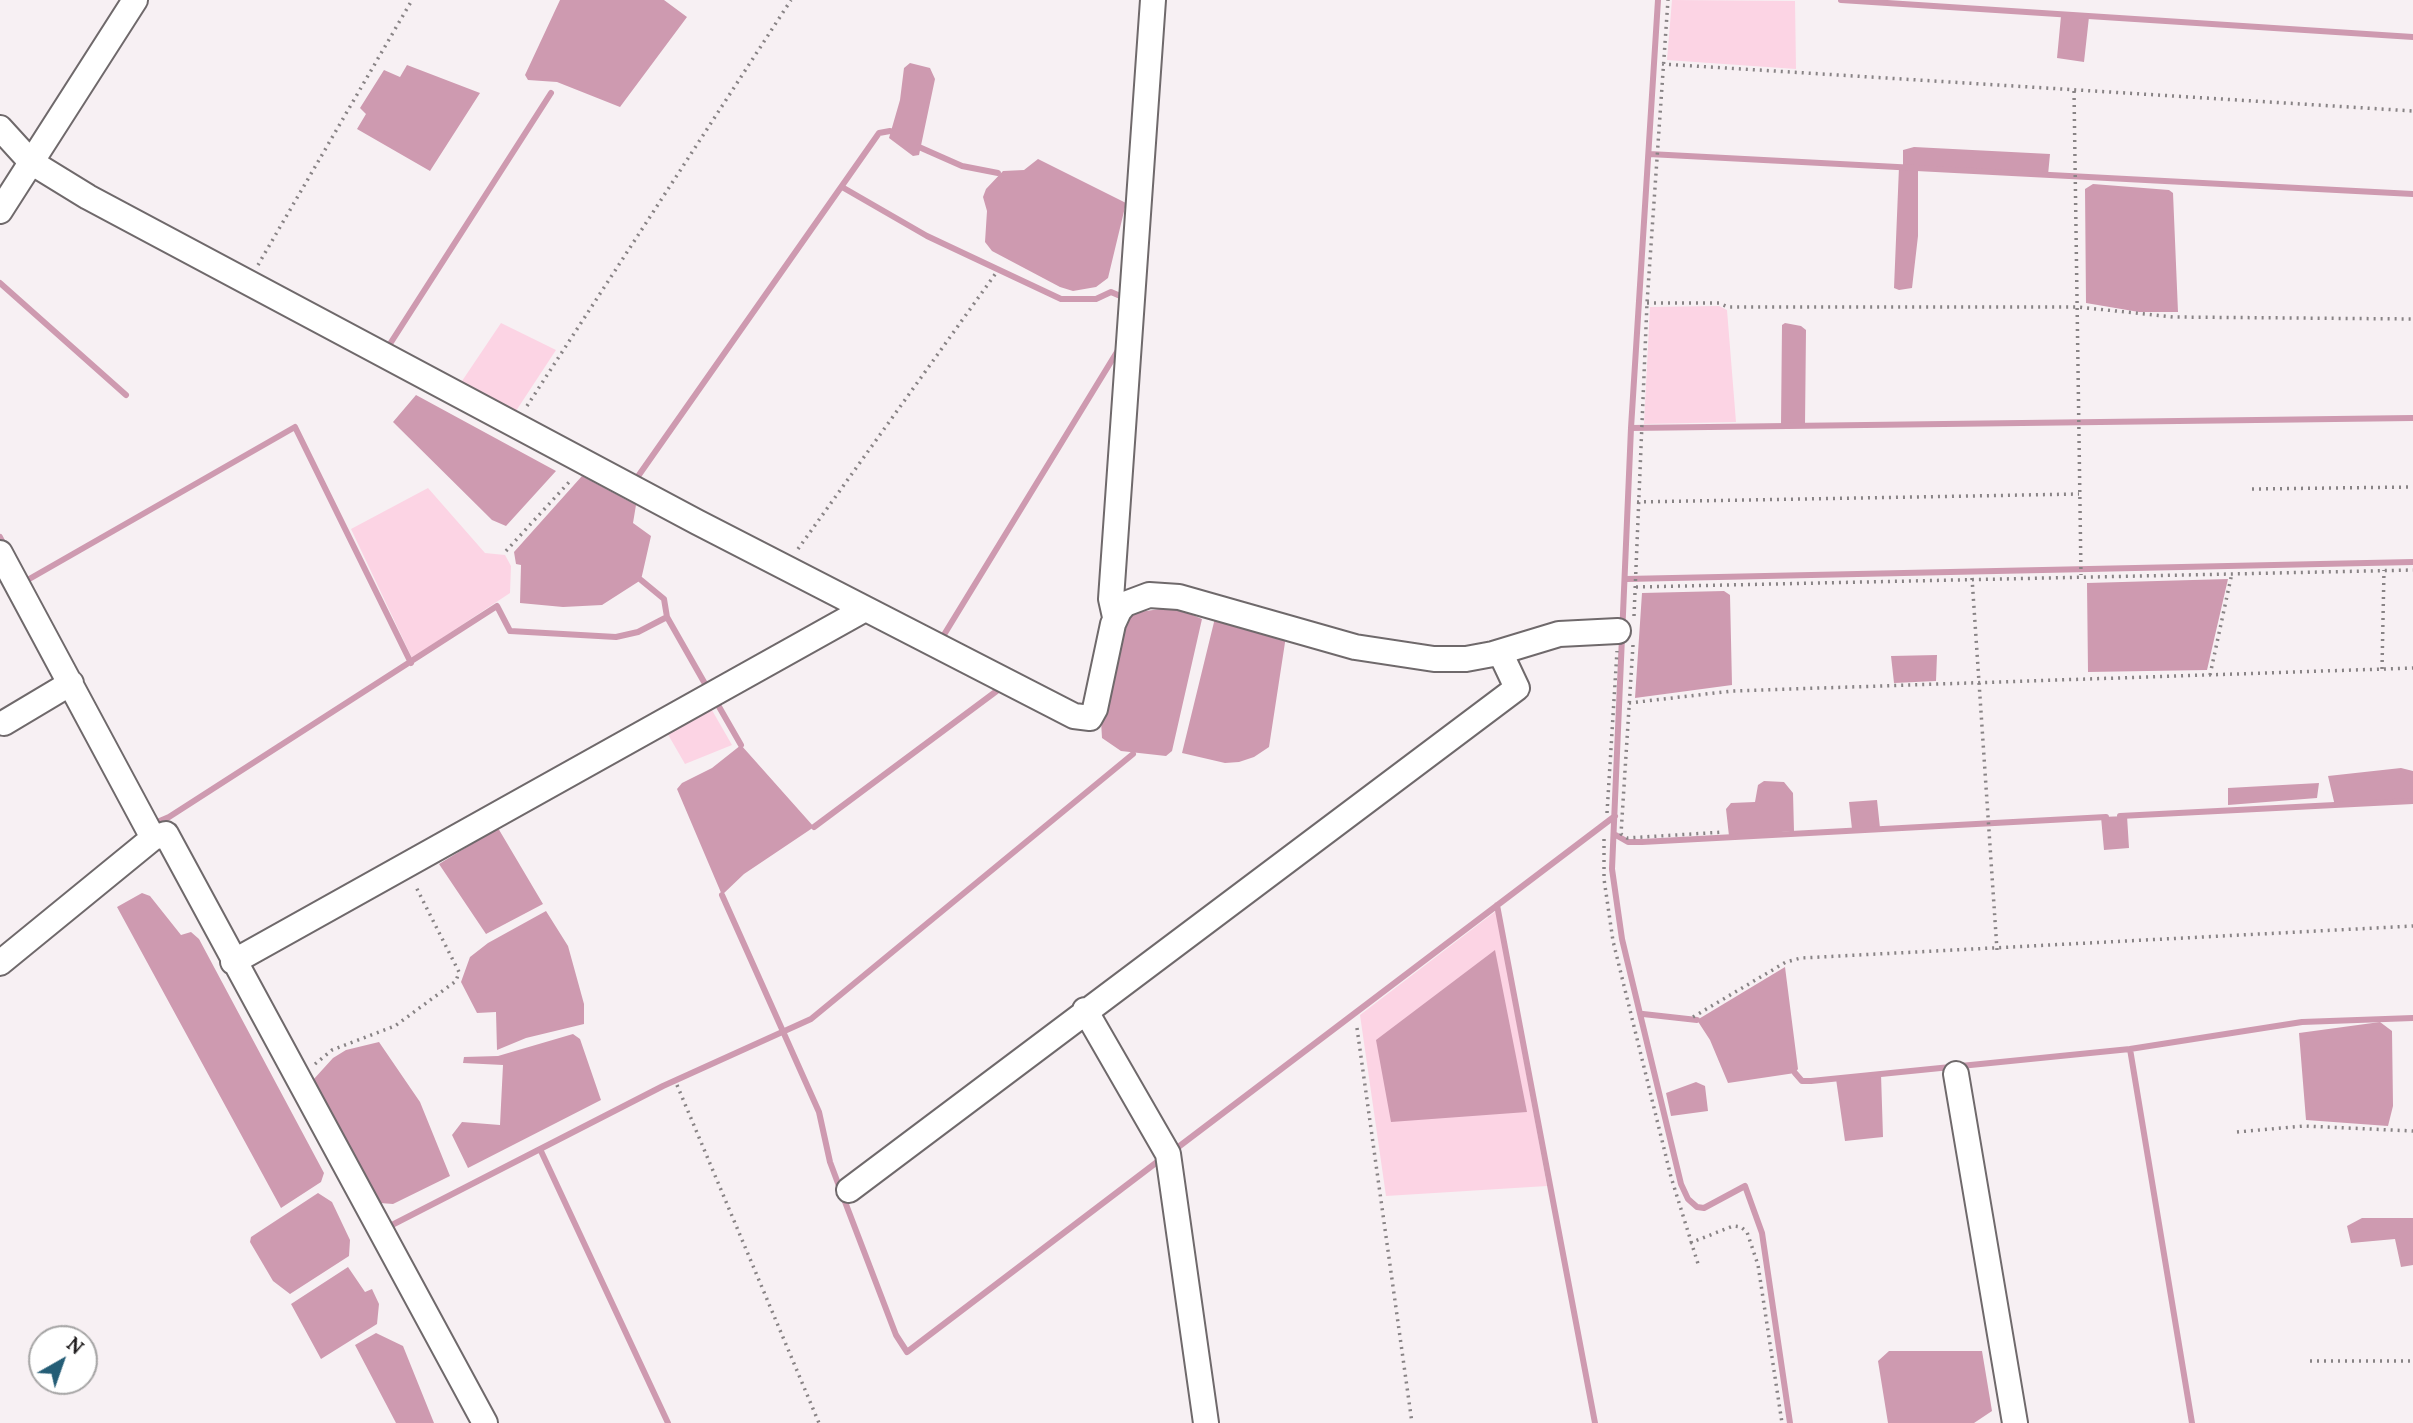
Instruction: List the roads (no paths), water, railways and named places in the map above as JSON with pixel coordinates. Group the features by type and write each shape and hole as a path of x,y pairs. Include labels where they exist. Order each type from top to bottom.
{"street":[{"path":"0,211 135,0"},
{"path":"0,128 31,162 88,197 784,568 1074,716 1086,719 1096,709 1115,617 1111,599 1153,0"},
{"path":"0,553 153,838"},
{"path":"1115,617 1125,604 1149,595 1163,594 1393,654 1466,659 1500,652 1550,636 1628,632"},
{"path":"233,962 865,609"},
{"path":"849,1190 1085,1010 1517,688 1500,652"},
{"path":"4,723 71,683"},
{"path":"0,962 153,838 166,834 485,1423"},
{"path":"1085,1010 1168,1154 1206,1423"},
{"path":"1956,1074 2015,1423"}],"waterway":[{"path":"1658,0 1631,428 1612,869 1622,939 1681,1184 1688,1199 1697,1207 1704,1208 1745,1186 1762,1233 1790,1423"},
{"path":"1841,0 2413,37"},
{"path":"388,347 551,93"},
{"path":"634,482 879,133 890,131"},
{"path":"919,147 962,166 998,173"},
{"path":"1649,154 2413,194"},
{"path":"842,187 927,236 1061,299 1096,299 1111,292 1125,298"},
{"path":"0,283 126,395"},
{"path":"942,638 1120,347"},
{"path":"1631,428 2413,418"},
{"path":"24,582 295,427 411,663"},
{"path":"0,537 6,549"},
{"path":"1626,579 2413,562"},
{"path":"641,580 664,599 667,617 708,689"},
{"path":"155,823 169,817 497,606 510,631 616,637 638,632 667,617"},
{"path":"814,827 998,690"},
{"path":"714,698 741,745"},
{"path":"392,1230 390,1226 663,1086 811,1019 1133,754"},
{"path":"2120,816 2413,801"},
{"path":"1173,1151 1615,816"},
{"path":"1614,834 1628,842 1642,842 2106,817"},
{"path":"722,895 819,1112 830,1162 896,1335 907,1352 1161,1159"},
{"path":"1497,905 1595,1423"},
{"path":"1643,1014 1697,1020"},
{"path":"1795,1073 1802,1081 1811,1081 2130,1049 2302,1022 2413,1018"},
{"path":"2130,1049 2192,1423"},
{"path":"540,1149 668,1423"}]}
